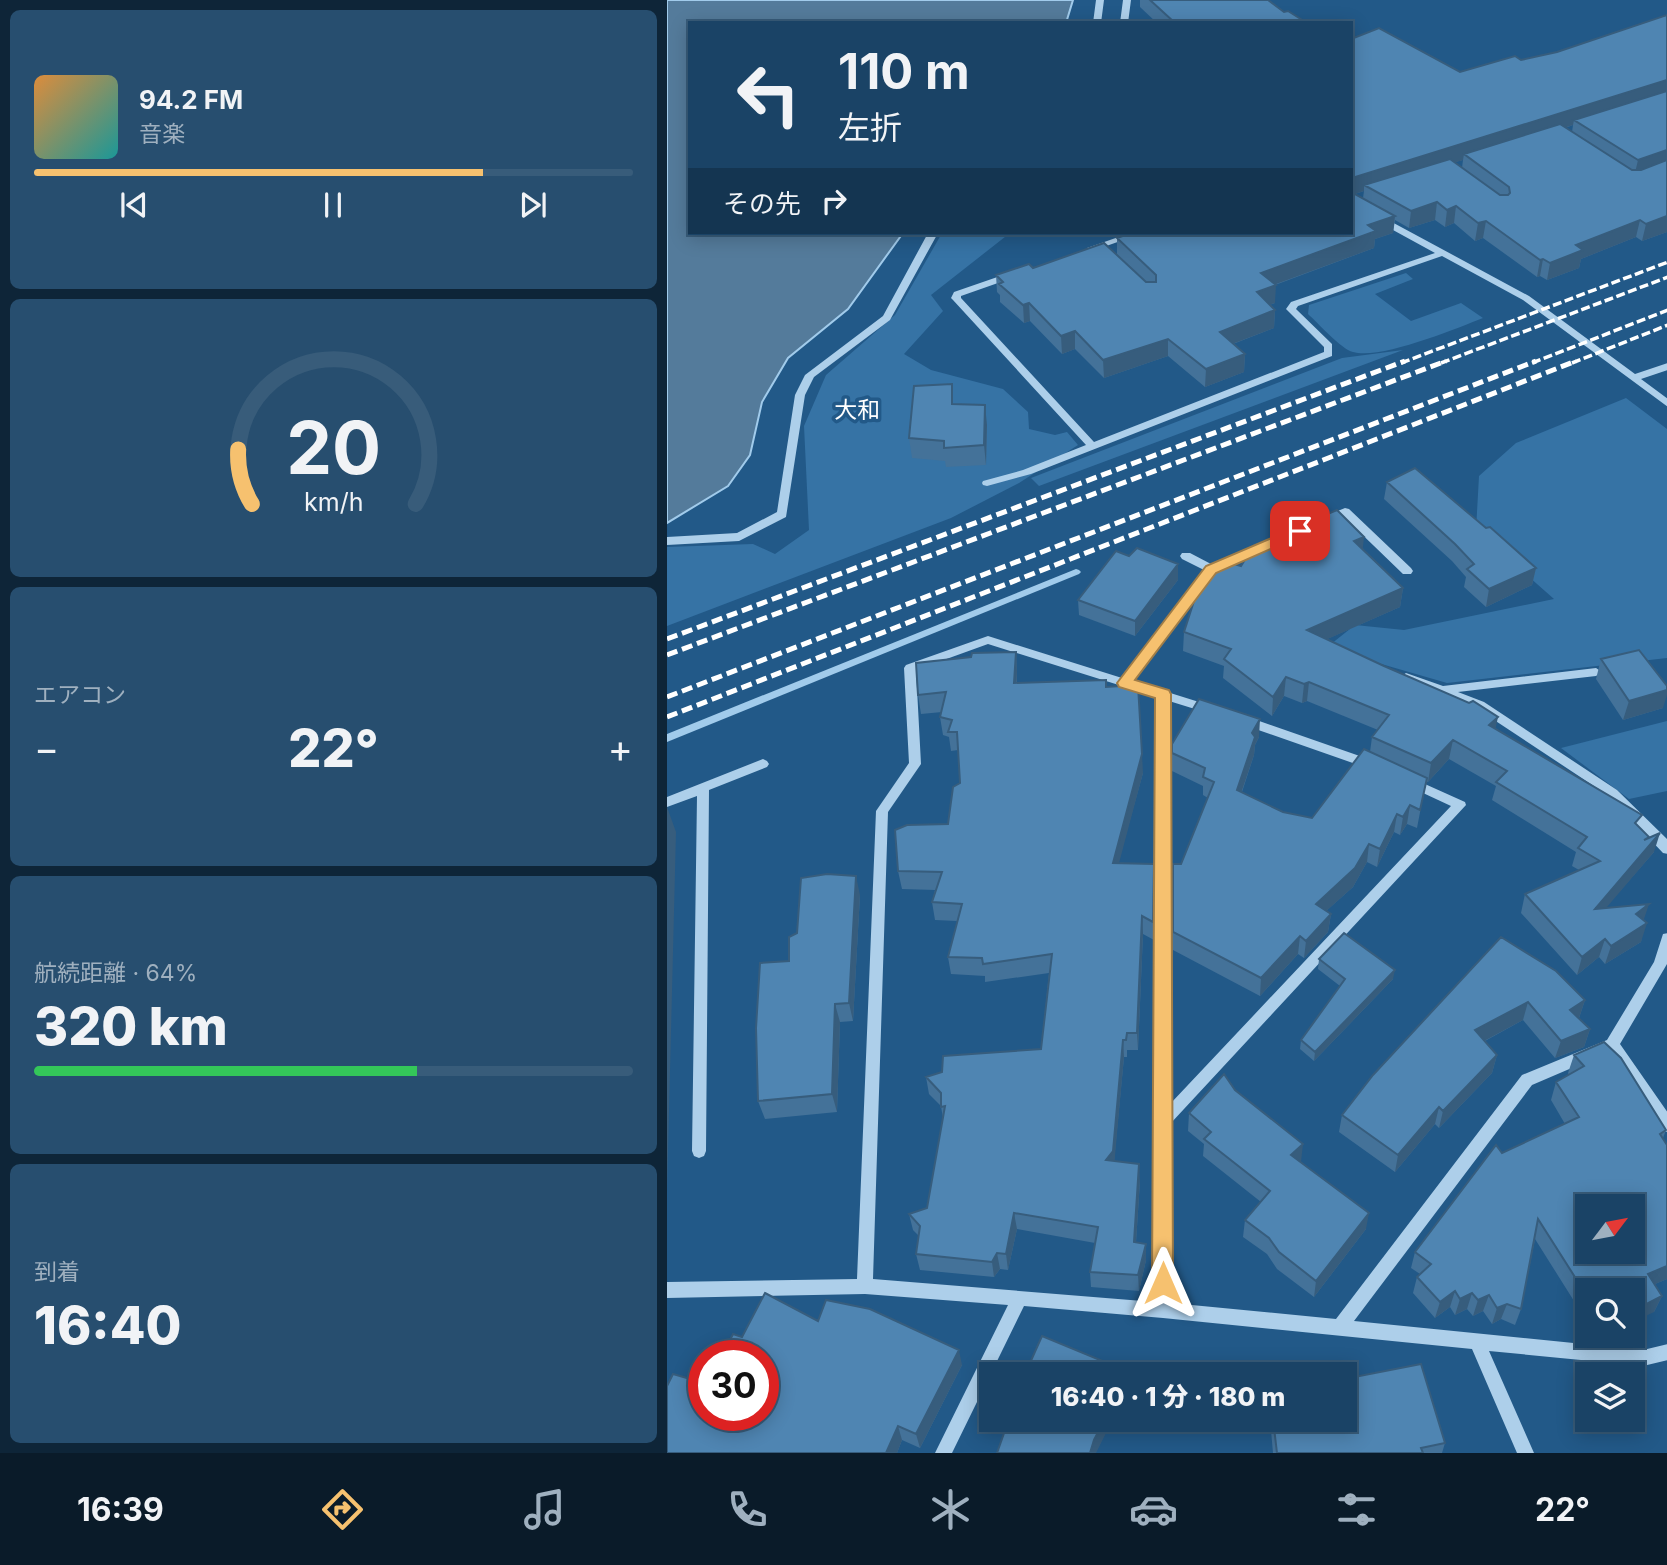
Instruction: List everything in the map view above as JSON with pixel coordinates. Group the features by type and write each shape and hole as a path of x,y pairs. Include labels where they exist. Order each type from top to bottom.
{"street":[{"path":"1097,21 1100,0"},
{"path":"1124,21 1127,0"},
{"path":"1353,201 1363,197"},
{"path":"1353,203 1526,298 1667,404"},
{"path":"667,541 739,537 782,514 800,395 810,375 887,318 932,235"},
{"path":"1086,250 1132,235"},
{"path":"1099,246 1108,254"},
{"path":"987,483 1027,472 1329,354 1329,346 1292,309 1294,304 1443,253"},
{"path":"1022,272 957,294 956,298 1092,446"},
{"path":"1634,378 1667,366"},
{"path":"1320,522 1345,512 1407,571"},
{"path":"1124,683 1211,569 1272,543"},
{"path":"1186,556 1211,569"},
{"path":"865,1286 882,811 915,764 910,668 988,640 1351,755 1460,805 1164,1121"},
{"path":"1391,672 1480,705 1613,793 1667,849"},
{"path":"1443,690 1596,672"},
{"path":"1162,1310 1163,694"},
{"path":"667,802 763,764"},
{"path":"699,1151 703,787"},
{"path":"1340,1327 1527,1080 1612,1044 1660,964 1667,938"},
{"path":"1612,1044 1662,1107 1667,1126"},
{"path":"667,1290 865,1286 1162,1310 1643,1357 1667,1352"},
{"path":"943,1453 1019,1298"},
{"path":"1477,1341 1526,1453"}],"shaded area":[{"path":"667,0 1073,0 1067,21 688,21 688,235 902,235 848,309 788,358 762,402 750,455 728,486 667,523"},
{"path":"941,235 1007,235 931,295 943,311 904,354 931,370 1003,389 1028,412 1029,429 1055,435 1067,432 1078,445 1019,483 951,518 667,626 667,547 753,544 775,554 809,530 804,426 826,375 895,315"},
{"path":"1406,273 1413,279 1375,294 1411,321 1461,303 1483,318 1399,348 1365,353 1353,352 1342,346 1308,314 1309,305"},
{"path":"1403,350 1039,486 1031,478 1342,358"},
{"path":"1626,398 1667,429 1667,658 1447,683 1326,648 1355,625 1404,630 1554,599 1476,530 1479,476 1516,443"},
{"path":"1667,721 1667,791 1629,799 1561,748"}],"building":[{"path":"1150,0 1268,0 1284,12 1288,11 1304,21 1173,21"},
{"path":"1667,15 1667,80 1353,178 1353,38 1379,28 1460,72 1515,56 1521,60 1557,52"},
{"path":"1667,91 1667,150 1638,160 1574,120"},
{"path":"1560,124 1632,170 1641,170 1667,160 1667,216 1646,224 1640,220 1576,245 1583,250 1550,263 1540,260 1486,221 1478,223 1456,206 1447,210 1437,202 1411,211 1364,185 1450,159 1500,195 1508,195 1509,187 1464,154"},
{"path":"1353,193 1395,216 1368,225 1376,231 1261,273 1276,285 1257,292 1275,310 1220,332 1245,354 1206,369 1168,339 1103,360 1075,331 1061,336 1029,303 1023,305 999,284 1003,282 996,275 1029,264 1033,268 1104,243 1146,282 1156,282 1156,275 1117,238 1125,235 1353,235"},
{"path":"952,384 952,404 985,405 984,445 944,448 944,441 909,438 914,386"},
{"path":"1415,468 1486,528 1490,527 1536,568 1489,589 1467,569 1474,564 1455,544 1387,482"},
{"path":"1337,510 1364,537 1354,541 1403,588 1307,630 1469,703 1473,701 1498,717 1489,725 1642,815 1635,823 1649,837 1644,840 1660,833 1595,909 1649,904 1636,914 1647,923 1611,946 1605,939 1582,957 1525,894 1600,861 1578,848 1587,837 1496,782 1507,771 1453,740 1431,763 1372,737 1389,715 1309,682 1304,684 1286,677 1273,697 1224,659 1231,649 1184,632 1203,573 1210,565 1219,567 1224,561 1241,566 1254,545"},
{"path":"1137,548 1178,564 1135,621 1078,600 1116,551 1129,556"},
{"path":"1639,650 1667,686 1667,690 1629,701 1601,659"},
{"path":"1016,652 1014,683 1106,680 1106,687 1138,685 1142,754 1113,863 1154,864 1153,922 1142,916 1137,1033 1127,1033 1126,1040 1123,1040 1113,1151 1106,1160 1139,1164 1134,1242 1146,1244 1138,1275 1090,1272 1098,1227 1014,1213 1006,1254 997,1253 992,1262 916,1254 920,1226 909,1214 927,1208 945,1106 941,1107 941,1093 926,1077 942,1072 943,1056 1041,1049 1052,954 983,964 982,958 948,957 962,904 932,902 942,872 898,871 895,830 907,825 948,824 953,787 960,783 957,732 948,732 952,720 940,717 946,692 918,695 916,663 971,657 972,653"},
{"path":"1199,699 1260,719 1252,733 1255,737 1237,790 1283,812 1312,818 1364,749 1427,778 1420,810 1410,805 1403,817 1397,814 1380,849 1369,844 1355,868 1316,904 1331,914 1306,941 1300,936 1261,978 1173,932 1173,864 1181,864 1214,782 1203,777 1205,768 1172,753 1172,744"},
{"path":"827,874 856,876 849,1003 835,1004 832,1094 758,1101 756,1028 760,963 789,961 789,937 797,933 801,878"},
{"path":"1344,933 1395,970 1315,1052 1301,1040 1345,979 1319,959"},
{"path":"1501,937 1556,971 1585,1000 1570,1010 1590,1029 1561,1041 1528,1002 1475,1030 1497,1055 1443,1111 1439,1107 1398,1155 1342,1115 1373,1075"},
{"path":"1604,1042 1621,1058 1666,1130 1660,1134 1667,1145 1667,1266 1648,1274 1662,1296 1645,1305 1645,1278 1576,1278 1538,1219 1521,1309 1507,1304 1497,1308 1489,1295 1478,1300 1472,1293 1460,1299 1455,1291 1440,1302 1417,1277 1431,1264 1415,1252 1496,1145 1502,1153 1579,1117 1556,1082 1584,1066 1574,1055"},
{"path":"1224,1074 1235,1090 1303,1144 1291,1155 1369,1213 1316,1281 1279,1252 1269,1238 1245,1220 1270,1191 1204,1139 1211,1132 1189,1113"},
{"path":"765,1293 818,1321 826,1300 870,1309 959,1350 916,1434 898,1426 886,1453 667,1453 667,1386 673,1374 688,1378 688,1431 779,1431 779,1340 730,1340 733,1334 742,1337"},
{"path":"1042,1336 1105,1362 1030,1362"},
{"path":"1421,1364 1445,1443 1421,1448 1423,1453 1277,1453 1275,1432 1357,1432 1357,1376"},
{"path":"1004,1432 1098,1432 1090,1453 997,1453"}],"waterway":[{"path":"667,738 1076,572"}],"railway":[{"path":"1401,363 1668,262"},
{"path":"1441,363 1668,277"},
{"path":"1532,363 1668,310"},
{"path":"1572,363 1668,325"},
{"path":"667,639 1405,361"},
{"path":"667,655 1446,361"},
{"path":"667,697 1536,361"},
{"path":"667,717 1576,361"}],"district":[{"name":"大和","path":"857,410"}],"route":[{"path":"1163,1283 1163,694 1124,683 1211,569 1300,531"}]}
